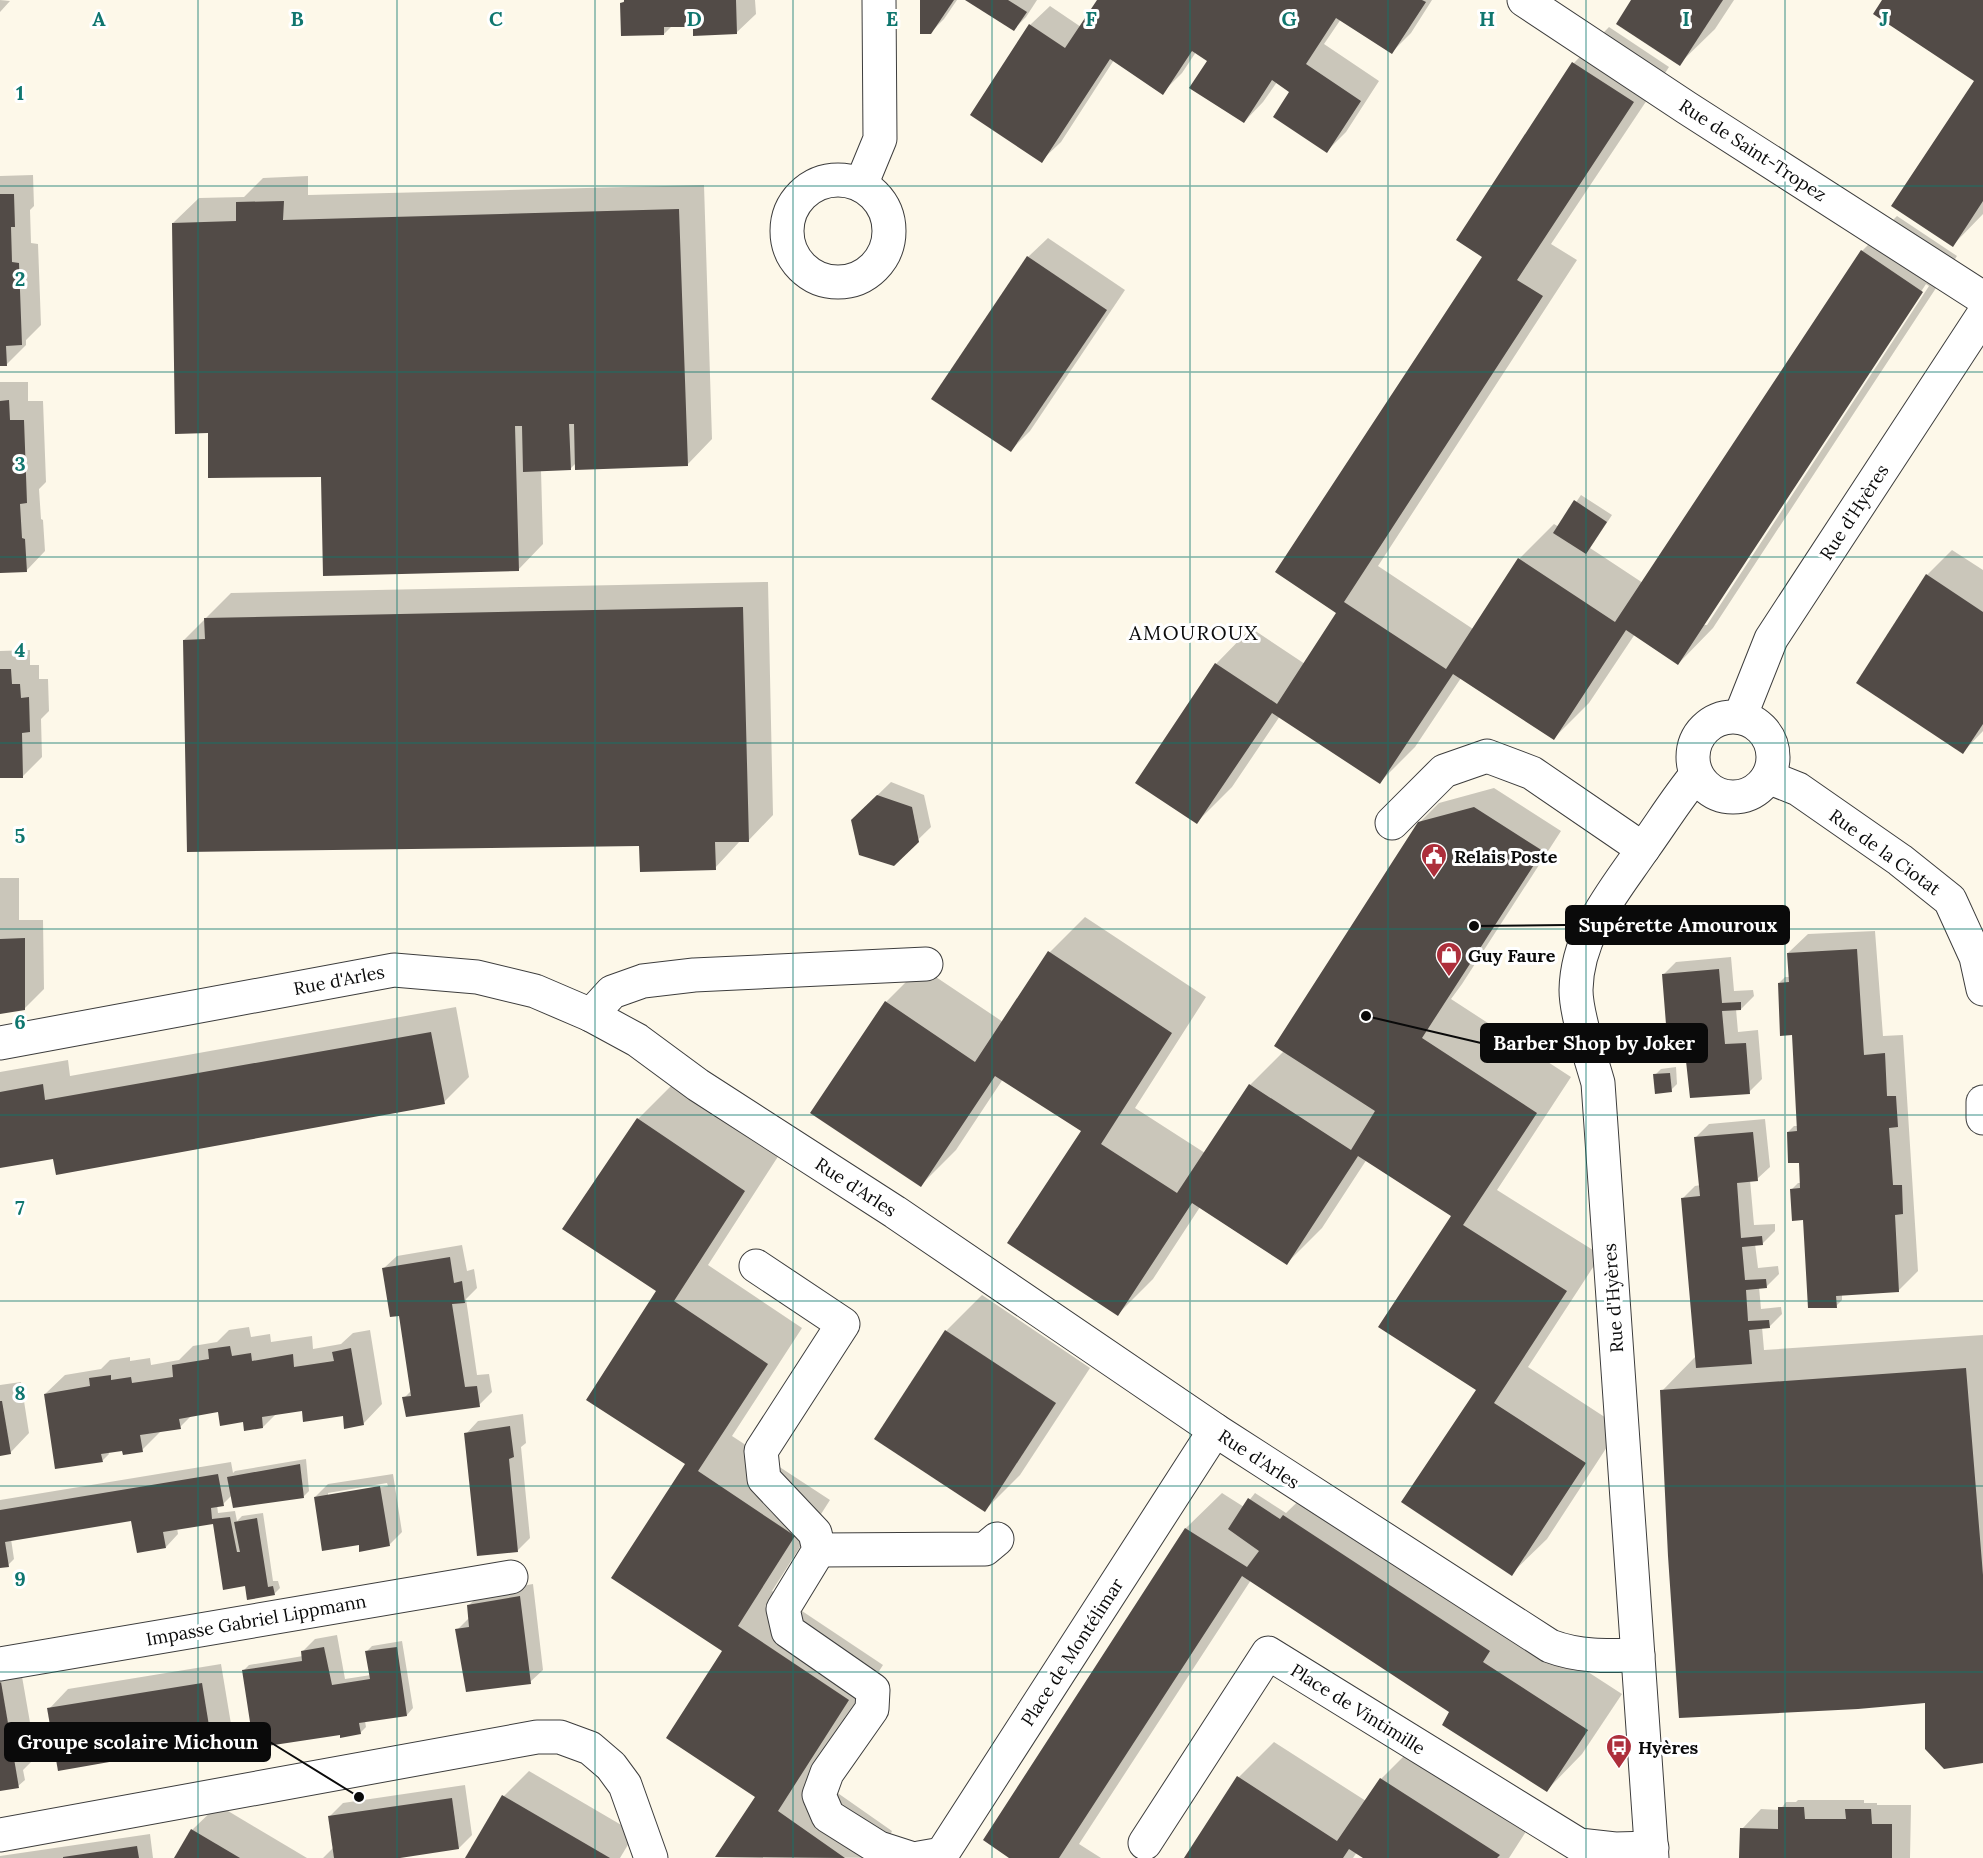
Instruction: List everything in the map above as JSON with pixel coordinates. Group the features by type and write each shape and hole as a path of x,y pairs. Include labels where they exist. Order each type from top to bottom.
{"street":[{"path":"861,185 880,139 879,0"},
{"name":"Rue de Saint-Tropez","path":"1524,0 1983,298"},
{"name":"Rue d'Hyères","path":"1740,717 1772,639 1983,315"},
{"path":"1728,716 1740,717 1752,721 1770,740 1774,752 1773,765 1761,787 1738,797 1725,797 1714,792 1696,775 1693,753 1701,733 1708,724 1728,716"},
{"path":"1392,823 1444,771 1487,756 1532,773 1643,849"},
{"name":"Rue d'Hyères","path":"1652,1853 1598,1083 1584,1034 1576,992 1580,952 1597,915 1696,775"},
{"name":"Rue de la Ciotat","path":"1768,777 1797,789 1900,860 1950,900 1976,957 1983,989"},
{"path":"591,1015 612,992 642,981 694,975 926,964"},
{"name":"Rue d'Arles","path":"0,1043 394,970 477,977 535,991 591,1015 637,1040 698,1085 895,1212 1215,1430 1550,1646 1570,1653 1638,1655"},
{"path":"1983,1102 1983,1118"},
{"path":"756,1266 843,1324 761,1451 764,1479 815,1533 819,1550 783,1609 788,1631 873,1690 872,1709 827,1773 819,1795 828,1816 879,1848 910,1858"},
{"name":"Place de Montélimar","path":"919,1858 942,1854 1215,1430"},
{"path":"819,1550 985,1549 997,1539"},
{"name":"Impasse Gabriel Lippmann","path":"0,1664 512,1577"},
{"name":"Place de Vintimille","path":"1145,1844 1268,1653 1579,1845 1652,1853"},
{"path":"0,1835 537,1737 560,1737 590,1748 611,1766 625,1785 651,1858"}],"building":[{"path":"624,0 736,0 737,34 693,36 693,27 664,27 664,35 621,36 620,3"},
{"path":"920,0 954,0 931,34 920,34"},
{"path":"965,0 1008,0 1027,12 1014,31"},
{"path":"1097,0 1422,0 1426,2 1392,54 1336,18 1306,64 1361,101 1327,153 1273,117 1289,92 1272,80 1244,123 1189,88 1207,61 1192,51 1163,95 1110,59 1042,163 970,115 1029,24 1065,48"},
{"path":"1631,0 1723,0 1680,66 1616,24"},
{"path":"1882,0 1983,0 1983,201 1953,247 1891,206 1974,81 1873,14"},
{"path":"1572,62 1634,102 1517,280 1543,296 1344,602 1446,669 1518,558 1615,622 1861,250 1923,292 1678,665 1626,630 1554,740 1453,674 1380,784 1272,713 1197,824 1135,783 1215,663 1277,704 1336,613 1275,572 1482,257 1456,240"},
{"path":"0,194 14,194 15,227 11,227 12,262 19,263 22,345 6,346 7,366 0,366"},
{"path":"284,201 283,220 679,209 688,466 575,470 574,424 569,424 571,470 523,472 522,426 515,426 519,571 323,576 321,477 208,478 208,433 175,434 172,223 236,221 236,202"},
{"path":"1027,256 1107,310 1011,452 931,399"},
{"path":"9,400 10,420 24,420 27,503 20,504 27,572 0,573 0,401"},
{"path":"1574,500 1607,522 1586,554 1553,533"},
{"path":"1926,574 1983,612 1983,724 1963,754 1856,683"},
{"path":"743,607 749,842 715,842 716,870 640,872 639,846 187,852 183,640 205,639 204,618"},
{"path":"0,669 11,669 12,684 20,684 21,698 29,697 30,732 22,733 23,778 0,778"},
{"path":"877,795 912,807 919,842 894,866 859,855 851,820"},
{"path":"1474,807 1543,851 1422,1038 1537,1113 1463,1225 1567,1291 1494,1403 1586,1463 1512,1576 1401,1502 1476,1390 1378,1327 1451,1216 1358,1156 1287,1265 1192,1203 1118,1316 1007,1243 1081,1131 995,1076 921,1187 810,1113 885,1001 975,1062 1048,951 1172,1033 1101,1144 1177,1193 1249,1084 1351,1150 1375,1111 1274,1046 1418,822"},
{"path":"25,938 25,1010 0,1014 0,939"},
{"path":"1857,949 1864,1055 1885,1053 1887,1096 1896,1096 1898,1127 1889,1128 1893,1185 1902,1185 1903,1214 1895,1215 1899,1292 1836,1296 1837,1308 1808,1308 1803,1220 1792,1221 1790,1189 1800,1188 1799,1163 1788,1163 1787,1132 1797,1131 1792,1035 1780,1036 1778,983 1789,982 1787,953"},
{"path":"1719,969 1722,1003 1741,1002 1741,1010 1722,1011 1725,1044 1746,1043 1750,1094 1690,1098 1686,1061 1669,1062 1662,974"},
{"path":"431,1032 445,1104 56,1175 53,1159 0,1168 0,1092 43,1084 45,1100"},
{"path":"1670,1073 1672,1092 1655,1094 1653,1074"},
{"path":"637,1118 745,1191 674,1301 768,1364 698,1471 795,1536 738,1626 849,1700 778,1811 845,1858 715,1857 755,1797 666,1738 722,1651 611,1578 685,1464 586,1400 656,1291 562,1229"},
{"path":"1753,1132 1758,1181 1737,1183 1741,1238 1762,1236 1763,1245 1742,1247 1745,1280 1766,1279 1767,1288 1746,1290 1748,1321 1769,1320 1770,1328 1749,1330 1752,1364 1696,1368 1681,1198 1700,1196 1694,1137"},
{"path":"450,1257 454,1283 462,1281 465,1303 452,1304 465,1387 477,1386 480,1407 406,1417 402,1397 411,1396 399,1316 390,1317 382,1268"},
{"path":"945,1330 1056,1403 985,1512 874,1439"},
{"path":"230,1346 232,1356 251,1353 252,1361 293,1354 294,1367 334,1361 332,1352 351,1348 364,1425 344,1429 343,1416 303,1422 302,1411 262,1417 263,1428 244,1431 243,1422 220,1426 218,1412 179,1419 181,1429 140,1435 143,1452 123,1455 122,1451 101,1454 103,1462 55,1469 44,1394 90,1386 89,1378 111,1375 111,1380 131,1377 132,1383 173,1377 172,1365 209,1359 208,1349"},
{"path":"1966,1368 1983,1575 1983,1763 1944,1769 1925,1749 1925,1703 1858,1709 1679,1718 1660,1390"},
{"path":"0,1401 2,1401 11,1454 0,1456"},
{"path":"510,1426 514,1457 509,1459 518,1552 477,1556 464,1433"},
{"path":"300,1464 304,1498 233,1508 227,1477"},
{"path":"218,1474 224,1506 211,1508 212,1519 230,1517 237,1552 240,1552 234,1522 257,1518 268,1587 273,1586 275,1595 247,1600 245,1586 223,1590 213,1524 163,1532 166,1548 137,1553 131,1521 5,1542 9,1567 0,1568 0,1510"},
{"path":"380,1486 390,1546 359,1552 359,1545 322,1551 314,1497"},
{"path":"1248,1498 1280,1519 1283,1515 1490,1651 1483,1662 1588,1730 1547,1792 1442,1725 1449,1712 1242,1576 1059,1858 1009,1858 983,1840 1185,1528 1247,1567 1259,1551 1228,1529"},
{"path":"520,1596 531,1684 466,1692 455,1629 469,1627 467,1605"},
{"path":"324,1647 332,1685 370,1679 365,1651 397,1647 407,1716 359,1723 361,1734 254,1748 242,1670 302,1661 301,1651"},
{"path":"0,1683 19,1788 0,1791"},
{"path":"202,1683 212,1744 58,1771 47,1708"},
{"path":"1237,1776 1337,1841 1380,1778 1500,1855 1497,1858 1363,1858 1349,1849 1343,1858 1184,1858"},
{"path":"502,1795 610,1858 465,1858"},
{"path":"452,1798 459,1849 400,1858 334,1858 328,1816"},
{"path":"1778,1807 1804,1807 1805,1819 1846,1819 1845,1809 1871,1809 1872,1824 1892,1824 1892,1858 1739,1858 1740,1828 1778,1829"},
{"path":"191,1829 240,1858 174,1858"},
{"path":"137,1846 139,1858 63,1858 63,1857"}],"place":[{"name":"Relais Poste","path":"1434,879"},
{"name":"Supérette Amouroux","path":"1474,926"},
{"name":"Guy Faure","path":"1449,978"},
{"name":"Barber Shop by Joker","path":"1366,1016"},
{"name":"Hyères","path":"1619,1770"},
{"name":"Groupe scolaire Michoun","path":"359,1797"}],"district":[{"name":"AMOUROUX","path":"1194,632"}]}
